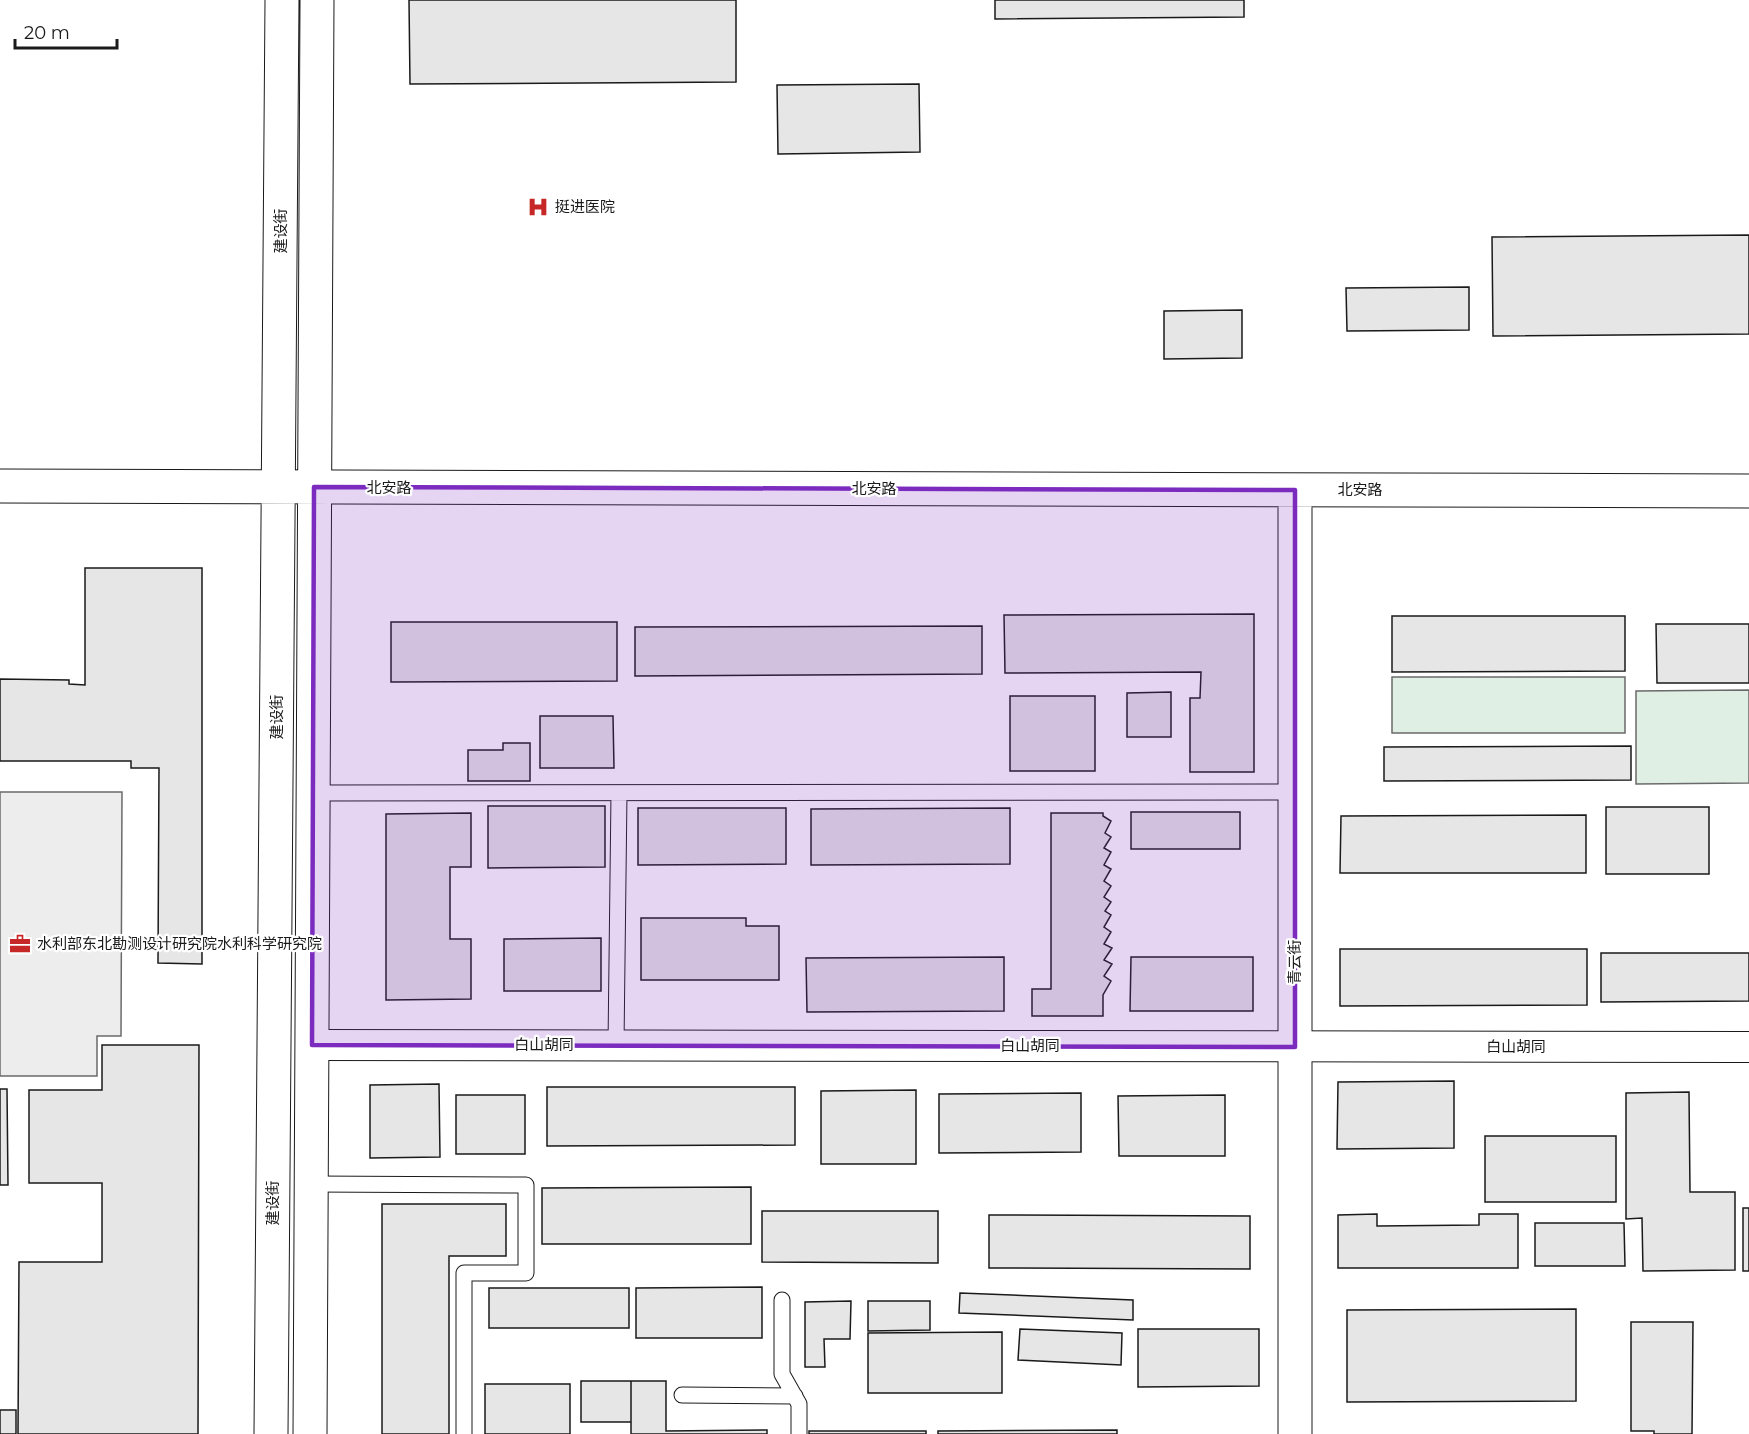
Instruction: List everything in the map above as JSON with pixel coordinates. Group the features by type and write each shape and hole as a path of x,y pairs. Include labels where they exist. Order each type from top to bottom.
{"main road":[{"name":"建设街","path":"271,1434 282,0"},
{"path":"310,1434 317,0"},
{"name":"北安路","path":"0,486 1749,491"},
{"name":"青云街","path":"1295,490 1295,1434"}],"street":[{"name":"白山胡同","path":"312,1045 1749,1047"}],"lane":[{"path":"313,793 1295,792"},
{"path":"616,1045 619,793"},
{"path":"311,1185 526,1185 526,1273 464,1273 464,1434"},
{"path":"782,1300 782,1374 799,1404 799,1434"},
{"path":"682,1395 795,1396"}],"highlighted area":[{"path":"314,487 1295,490 1295,1047 312,1045"}],"green space":[{"path":"1392,677 1625,677 1625,733 1392,733"},
{"path":"1749,690 1749,783 1636,784 1636,691"}],"shaded area":[{"path":"0,792 122,792 121,1036 97,1036 97,1076 0,1076"}],"building":[{"path":"409,0 736,0 736,82 410,84"},
{"path":"995,0 1244,0 1244,17 995,19"},
{"path":"919,84 920,152 778,154 777,85"},
{"path":"1749,235 1749,334 1493,336 1492,237"},
{"path":"1469,287 1469,330 1347,331 1346,288"},
{"path":"1242,310 1242,358 1164,359 1164,311"},
{"path":"85,568 202,568 202,964 158,963 159,768 131,768 131,761 0,761 0,679 69,680 69,684 85,685"},
{"path":"1254,614 1254,772 1190,772 1190,698 1200,698 1201,672 1005,673 1004,615"},
{"path":"1392,616 1625,616 1625,671 1392,672"},
{"path":"391,622 617,622 617,681 391,682"},
{"path":"1656,624 1749,624 1749,683 1657,683"},
{"path":"982,626 982,674 635,676 635,627"},
{"path":"1171,692 1171,737 1127,737 1127,693"},
{"path":"1010,696 1095,696 1095,771 1010,771"},
{"path":"540,716 613,716 614,768 540,768"},
{"path":"503,743 530,743 530,781 468,781 468,750 503,750"},
{"path":"1631,746 1631,780 1384,781 1384,747"},
{"path":"488,806 605,806 605,867 488,868"},
{"path":"1606,807 1709,807 1709,874 1606,874"},
{"path":"638,808 786,808 786,864 638,865"},
{"path":"1010,808 1010,864 811,865 811,809"},
{"path":"1131,812 1240,812 1240,849 1131,849"},
{"path":"471,813 471,867 450,867 450,939 471,939 471,999 386,1000 386,814"},
{"path":"1051,813 1103,813 1103,816 1111,821 1105,833 1111,837 1104,848 1111,852 1104,865 1111,869 1104,881 1111,886 1104,897 1111,902 1105,911 1111,915 1104,927 1111,932 1104,944 1112,948 1104,960 1112,964 1104,976 1111,981 1103,995 1103,1016 1032,1016 1032,989 1051,989"},
{"path":"1586,815 1586,873 1340,873 1341,816"},
{"path":"641,918 746,918 746,926 779,926 779,980 641,980"},
{"path":"601,938 601,991 504,991 504,939"},
{"path":"1340,949 1587,949 1587,1005 1340,1006"},
{"path":"1601,953 1749,953 1749,1001 1601,1002"},
{"path":"1004,957 1004,1011 807,1012 806,958"},
{"path":"1131,957 1253,957 1253,1011 1130,1011"},
{"path":"102,1045 199,1045 198,1434 18,1434 19,1262 102,1262 102,1183 29,1183 29,1090 102,1090"},
{"path":"1454,1081 1454,1148 1337,1149 1338,1082"},
{"path":"439,1084 440,1157 370,1158 370,1085"},
{"path":"547,1087 795,1087 795,1145 547,1146"},
{"path":"0,1089 7,1089 8,1185 0,1185"},
{"path":"916,1090 916,1164 821,1164 821,1091"},
{"path":"1689,1092 1690,1192 1735,1192 1735,1270 1643,1271 1642,1218 1626,1219 1626,1093"},
{"path":"1081,1093 1081,1152 939,1153 939,1094"},
{"path":"456,1095 525,1095 525,1154 456,1154"},
{"path":"1225,1095 1225,1156 1119,1156 1118,1096"},
{"path":"1485,1136 1616,1136 1616,1202 1485,1202"},
{"path":"751,1187 751,1244 542,1244 542,1188"},
{"path":"382,1204 506,1204 506,1256 449,1256 449,1434 382,1434"},
{"path":"1743,1208 1749,1208 1749,1271 1743,1271"},
{"path":"762,1211 938,1211 938,1263 762,1262"},
{"path":"1377,1214 1377,1226 1479,1225 1479,1214 1518,1214 1518,1268 1338,1268 1338,1215"},
{"path":"989,1215 1250,1216 1250,1269 989,1268"},
{"path":"1535,1223 1624,1223 1625,1266 1535,1266"},
{"path":"762,1287 762,1338 636,1338 636,1288"},
{"path":"489,1288 629,1288 629,1328 489,1328"},
{"path":"960,1293 1133,1300 1133,1320 959,1313"},
{"path":"851,1301 850,1339 824,1339 825,1367 805,1367 805,1302"},
{"path":"868,1301 930,1301 930,1330 868,1331"},
{"path":"1576,1309 1576,1401 1347,1402 1347,1310"},
{"path":"1631,1322 1693,1322 1692,1434 1654,1434 1654,1431 1631,1431"},
{"path":"1020,1329 1122,1333 1121,1365 1018,1360"},
{"path":"1138,1329 1259,1329 1259,1386 1138,1387"},
{"path":"1002,1332 1002,1393 868,1393 868,1333"},
{"path":"581,1381 631,1381 631,1422 581,1422"},
{"path":"631,1381 666,1381 666,1431 767,1430 767,1434 631,1434"},
{"path":"485,1384 570,1384 570,1434 485,1434"},
{"path":"0,1410 16,1410 16,1434 0,1434"},
{"path":"1117,1430 1117,1434 938,1434 938,1431"},
{"path":"809,1431 926,1431 926,1434 809,1434"}],"place":[{"name":"挺进医院","path":"538,207"},
{"name":"水利部东北勘测设计研究院水利科学研究院","path":"20,944"}]}
